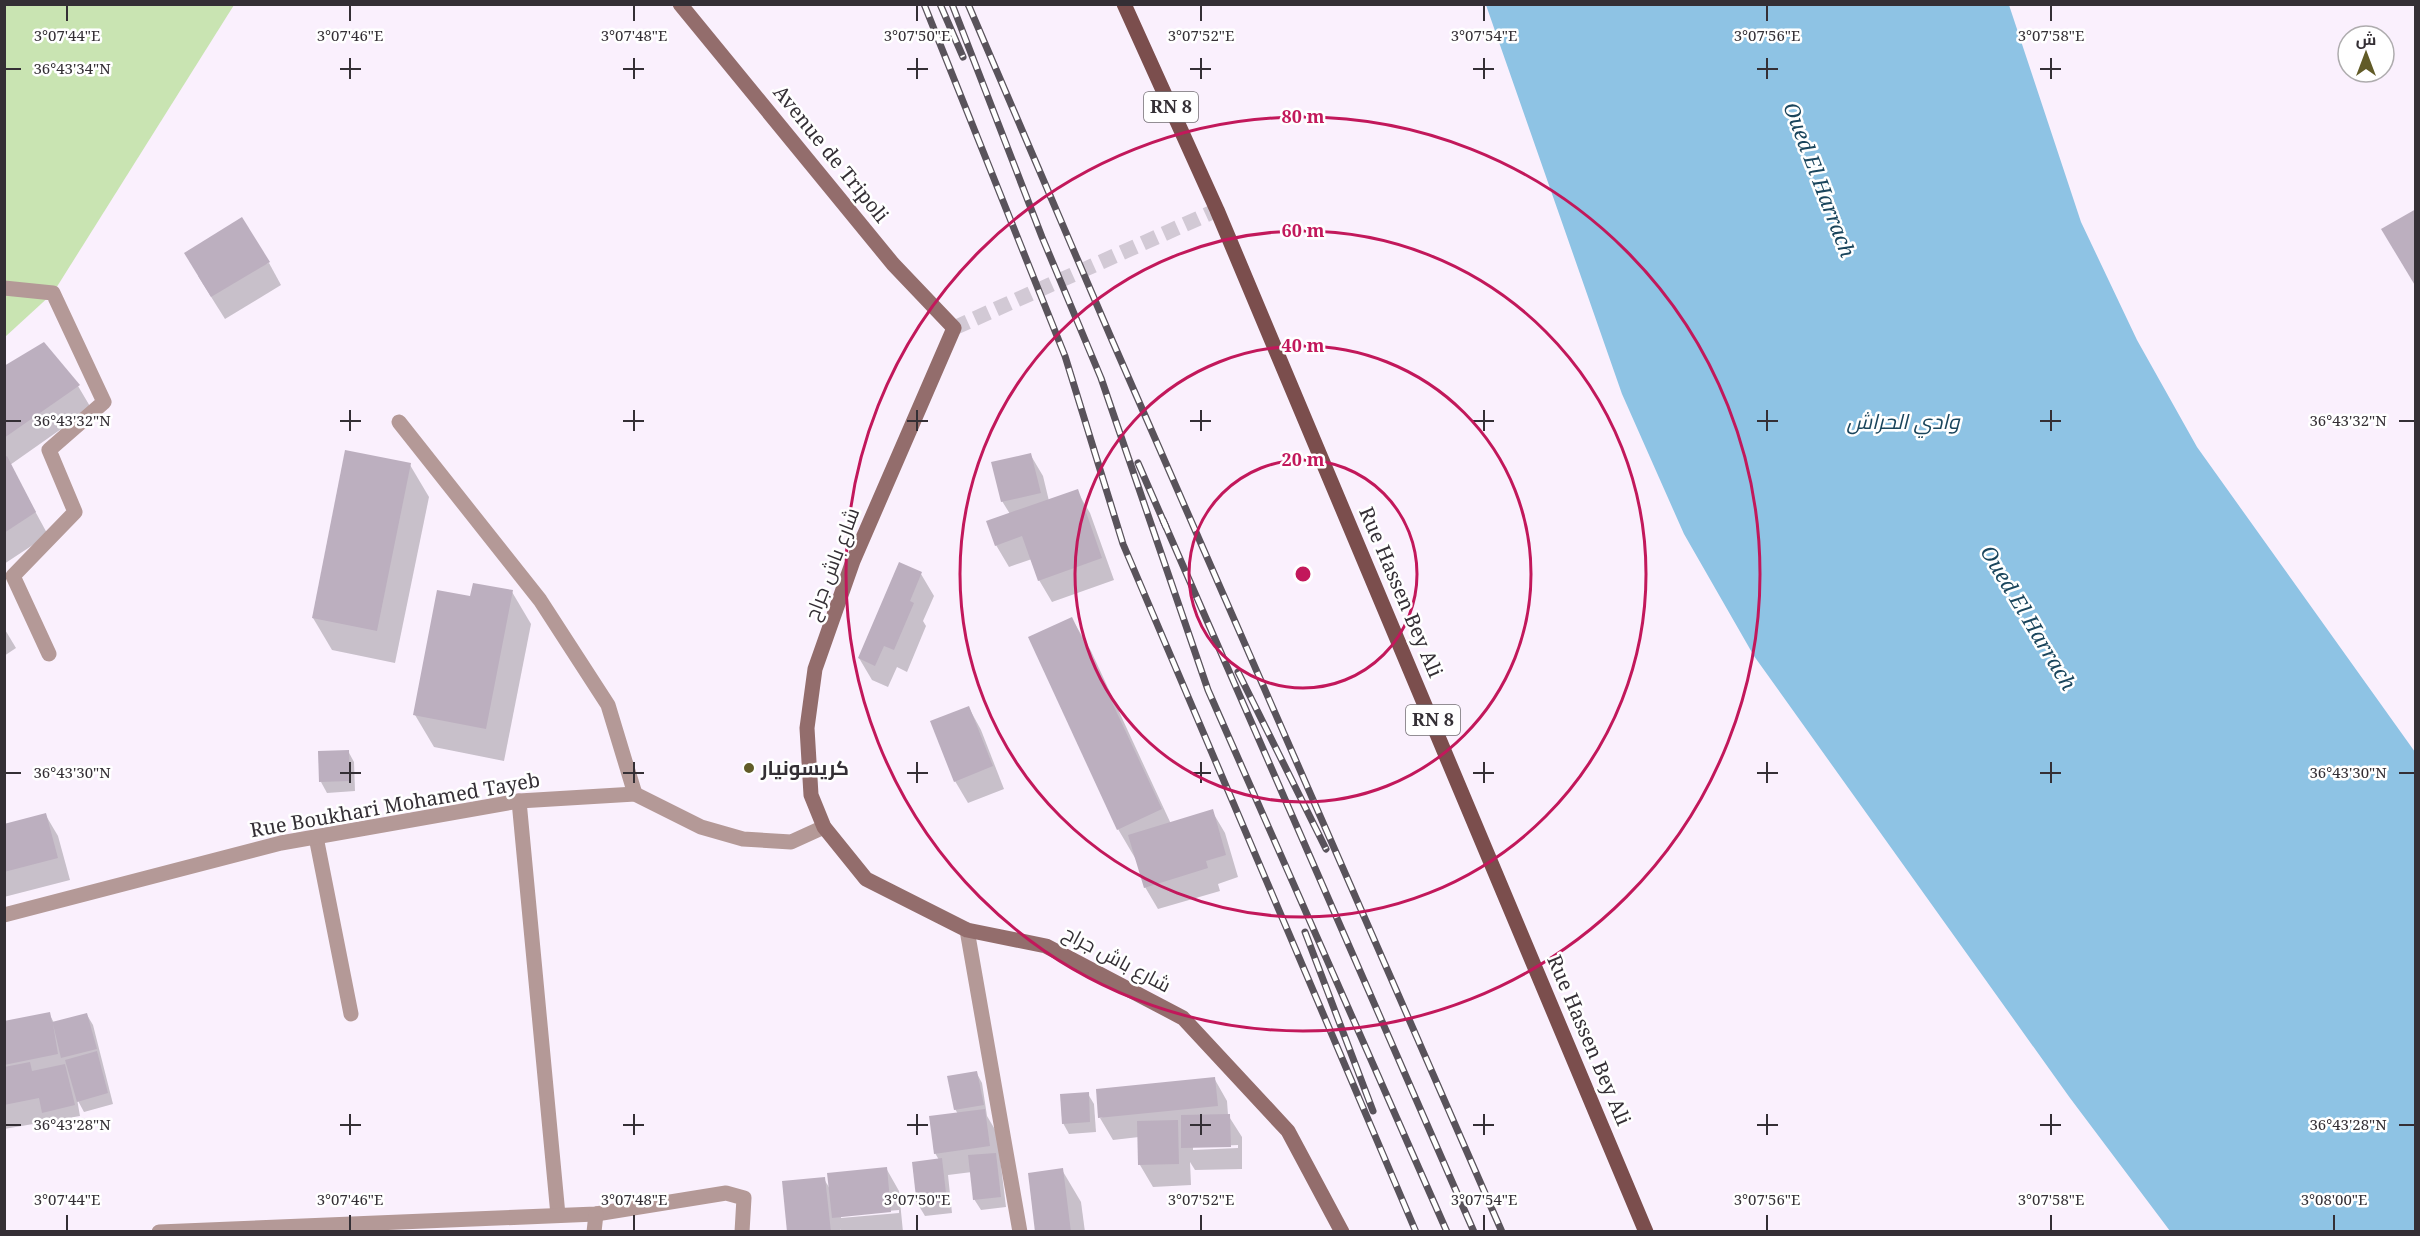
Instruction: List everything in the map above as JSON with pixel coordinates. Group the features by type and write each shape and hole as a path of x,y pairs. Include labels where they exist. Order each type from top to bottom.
{"main road":[{"name":"Avenue de Tripoli","path":"680,4 893,264 954,328"},
{"name":"Rue Hassen Bey Ali","path":"1124,4 1217,210 1646,1232"},
{"name":"شارع باش جراح","path":"954,328 853,561 815,669 808,740 811,795 824,826 866,879 967,930 1046,946 1183,1018 1288,1131 1342,1232"}],"street":[{"path":"4,288 53,293 104,402 49,450 75,512 13,576 49,654"},
{"path":"399,422 540,600 608,705 635,794"},
{"name":"Rue Boukhari Mohamed Tayeb","path":"4,915 281,843 519,801 635,794 701,826 743,838 791,842 824,826"},
{"path":"519,801 558,1215"},
{"path":"316,837 351,1014"},
{"path":"967,930 1020,1232"},
{"path":"159,1232 385,1226 596,1214 726,1193 744,1198 742,1232"},
{"path":"594,1232 596,1214"}],"green space":[{"path":"5,5 234,5 53,293 5,337"}],"water":[{"name":"وادي الحراش","path":"1486,5 2009,5 2081,222 2137,340 2197,447 2415,752 2415,1231 2170,1231 2070,1098 1754,656 1684,534 1622,394"}],"building":[{"path":"2416,209 2416,287 2381,229"},
{"path":"242,217 270,262 211,297 184,253"},
{"path":"44,342 80,385 4,438 4,366"},
{"path":"345,450 411,463 377,631 312,618"},
{"path":"1031,453 1041,493 1001,502 991,462"},
{"path":"7,456 36,512 4,533 4,458"},
{"path":"1078,489 1102,558 1038,581 1022,536 995,546 986,521"},
{"path":"899,562 922,572 910,601 914,603 894,650 884,646 875,666 858,658"},
{"path":"473,583 513,590 486,729 413,715 437,590 470,596"},
{"path":"1072,617 1162,809 1117,830 1028,637"},
{"path":"969,706 993,766 954,782 930,721"},
{"path":"349,750 350,781 319,782 318,751"},
{"path":"1213,809 1226,855 1206,861 1208,868 1144,888 1128,835"},
{"path":"46,813 58,858 4,872 4,824"},
{"path":"50,1012 52,1022 87,1013 97,1049 61,1058 53,1024 58,1054 4,1065 4,1021"},
{"path":"97,1051 108,1093 77,1102 65,1060"},
{"path":"30,1062 32,1071 65,1064 75,1105 42,1113 39,1098 4,1105 4,1067"},
{"path":"977,1071 984,1105 954,1110 947,1076"},
{"path":"1215,1077 1218,1106 1098,1118 1096,1089"},
{"path":"1089,1092 1090,1122 1062,1124 1060,1094"},
{"path":"985,1109 990,1146 934,1154 929,1116"},
{"path":"1230,1114 1231,1147 1181,1148 1181,1115"},
{"path":"1178,1120 1179,1164 1138,1165 1137,1121"},
{"path":"996,1153 1001,1197 973,1200 968,1155"},
{"path":"942,1158 947,1202 917,1206 912,1162"},
{"path":"887,1167 891,1212 832,1218 827,1173"},
{"path":"1063,1168 1071,1232 1035,1232 1028,1173"},
{"path":"825,1177 831,1232 787,1232 782,1181"}],"tunnel":[{"path":"954,328 1217,210"}],"railway":[{"path":"924,4 1065,356 1123,544 1416,1232"},
{"path":"940,4 963,57"},
{"path":"952,4 1042,237 1101,378 1208,690 1447,1232"},
{"path":"968,4 1112,340 1502,1232"},
{"path":"1138,463 1166,527"},
{"path":"1163,520 1474,1232"},
{"path":"1238,672 1326,849"},
{"path":"1305,932 1373,1111"}],"place":[{"name":"كريسونيار","path":"749,768"}],"water label":[{"name":"Oued El Harrach","path":"1819,180"},
{"name":"Oued El Harrach","path":"2028,618"}]}
